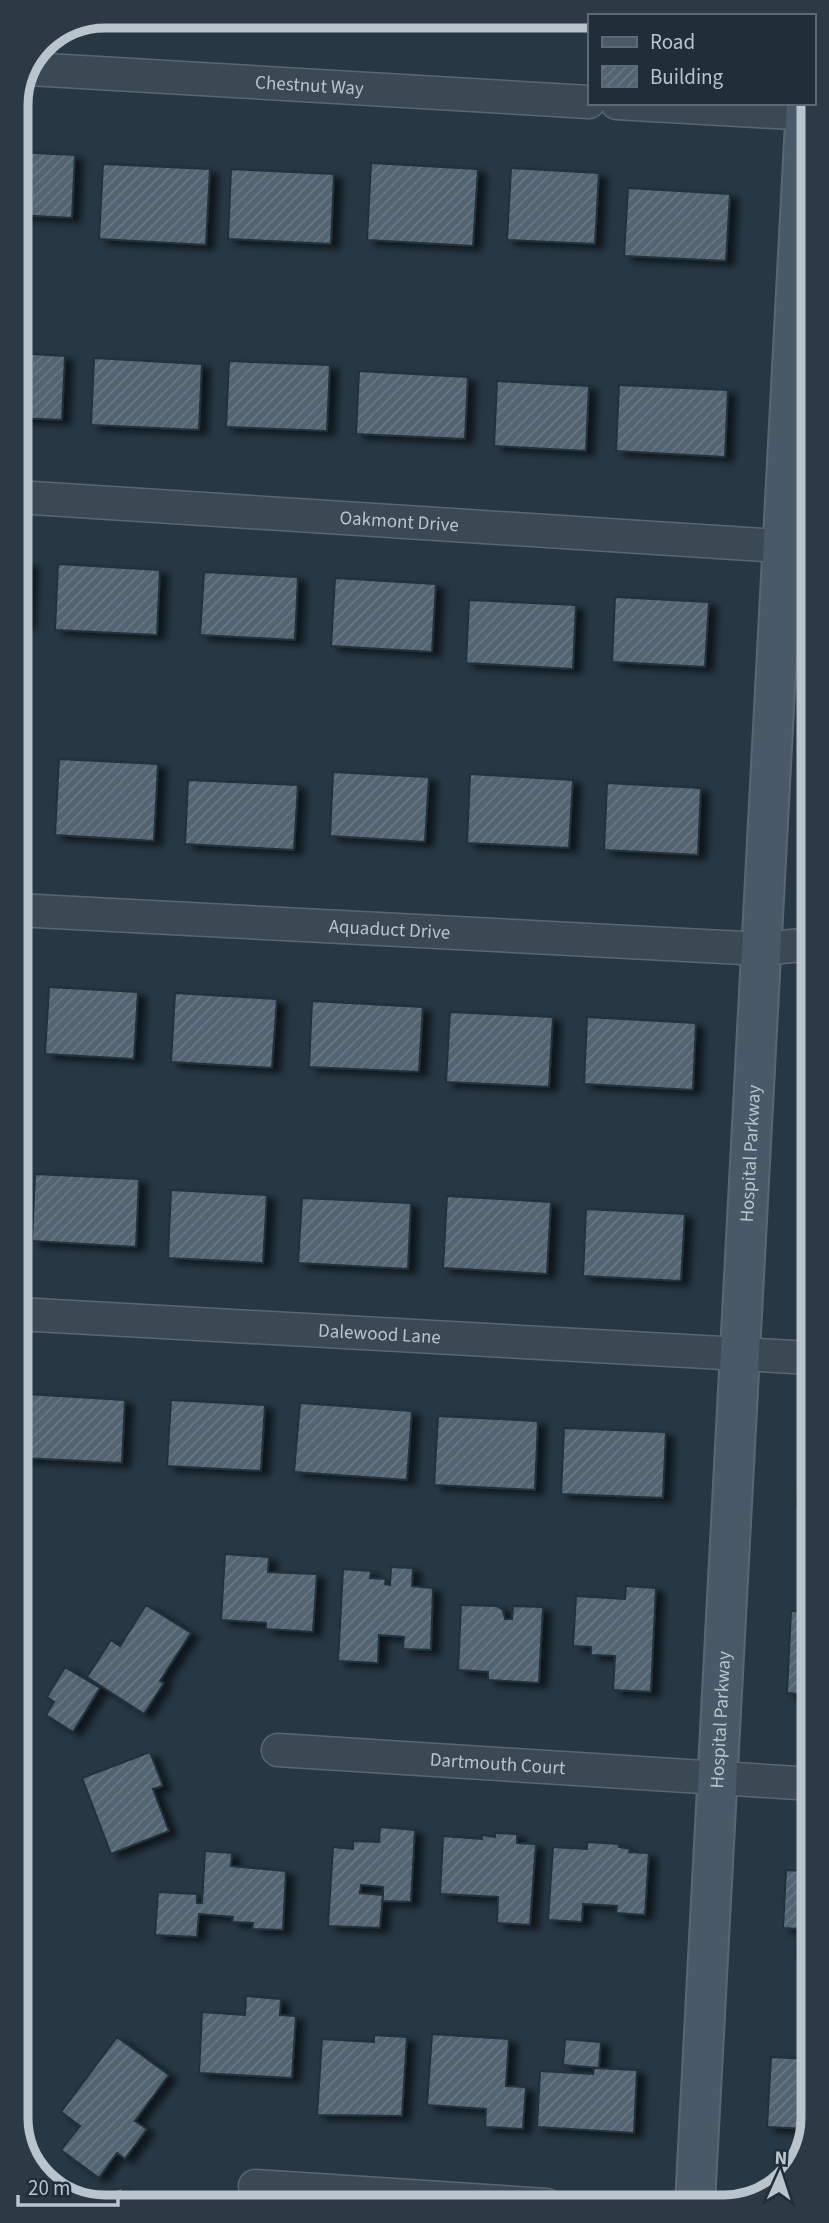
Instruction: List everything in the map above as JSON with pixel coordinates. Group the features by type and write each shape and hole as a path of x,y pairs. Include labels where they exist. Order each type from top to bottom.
{"street":[{"name":"Chestnut Way","path":"37,69 588,102"},
{"path":"664,105 801,111"},
{"name":"Hospital Parkway","path":"695,2195 762,949 797,547 801,373"},
{"name":"Oakmont Drive","path":"28,498 797,547"},
{"name":"Aquaduct Drive","path":"28,912 762,949 801,945"},
{"name":"Dalewood Lane","path":"28,1315 801,1358"},
{"name":"Dartmouth Court","path":"278,1750 801,1783"},
{"path":"255,2186 393,2195"}],"building":[{"path":"28,153 75,155 72,218 28,216"},
{"path":"371,163 478,169 473,246 367,240"},
{"path":"103,164 210,169 206,245 99,239"},
{"path":"511,168 599,173 595,244 507,240"},
{"path":"231,169 334,174 331,244 228,239"},
{"path":"628,188 730,194 726,261 624,256"},
{"path":"28,354 65,356 62,420 28,419"},
{"path":"94,358 202,364 199,430 91,425"},
{"path":"229,361 330,365 327,431 226,427"},
{"path":"359,371 468,377 465,439 356,434"},
{"path":"497,381 589,386 586,451 494,446"},
{"path":"619,385 728,390 725,457 616,451"},
{"path":"28,563 30,563 28,604"},
{"path":"58,564 160,570 157,635 55,630"},
{"path":"204,572 298,577 295,640 200,635"},
{"path":"335,578 436,584 432,652 331,646"},
{"path":"615,597 709,602 705,667 612,662"},
{"path":"469,600 576,605 573,669 466,663"},
{"path":"59,759 158,764 154,841 55,835"},
{"path":"333,772 429,777 425,842 330,836"},
{"path":"470,774 573,780 569,848 467,843"},
{"path":"188,780 298,785 294,850 185,844"},
{"path":"607,783 701,788 698,855 604,850"},
{"path":"49,987 138,992 134,1059 45,1054"},
{"path":"175,993 277,999 272,1068 171,1062"},
{"path":"312,1001 423,1007 419,1072 309,1067"},
{"path":"450,1012 553,1017 549,1087 446,1082"},
{"path":"587,1017 696,1023 693,1090 584,1084"},
{"path":"35,1174 139,1179 136,1247 32,1241"},
{"path":"171,1190 267,1195 263,1263 168,1258"},
{"path":"447,1196 551,1202 547,1274 443,1268"},
{"path":"302,1198 411,1203 408,1269 298,1263"},
{"path":"586,1209 685,1214 681,1281 583,1276"},
{"path":"28,1394 125,1400 122,1463 28,1458"},
{"path":"171,1400 265,1405 261,1471 167,1466"},
{"path":"300,1403 412,1411 407,1480 294,1472"},
{"path":"438,1416 538,1421 535,1490 434,1485"},
{"path":"564,1428 666,1432 663,1498 561,1494"},
{"path":"800,1434 801,1434 801,1507 796,1507"},
{"path":"225,1554 269,1557 268,1572 317,1574 313,1632 266,1629 266,1623 221,1620"},
{"path":"391,1567 413,1568 412,1586 433,1588 431,1650 403,1649 404,1637 379,1635 378,1663 338,1661 343,1569 371,1571 370,1578 386,1579 385,1584 390,1585"},
{"path":"626,1586 656,1588 651,1692 613,1690 615,1656 591,1655 591,1647 573,1646 576,1596 625,1599"},
{"path":"146,1605 191,1633 160,1681 164,1683 144,1714 87,1677 111,1640 120,1646"},
{"path":"461,1605 497,1606 503,1610 505,1619 512,1619 513,1606 543,1607 539,1683 488,1680 488,1672 458,1670"},
{"path":"791,1611 801,1611 801,1694 787,1693"},
{"path":"65,1667 100,1688 73,1732 46,1715 54,1702 47,1697"},
{"path":"150,1752 163,1786 153,1789 169,1831 111,1854 82,1778"},
{"path":"380,1827 415,1830 411,1902 382,1901 380,1928 328,1926 333,1847 353,1849 353,1841 379,1842","holes":["361,1885 383,1887 383,1895 360,1893"]},
{"path":"495,1833 517,1834 517,1843 536,1844 530,1925 497,1923 498,1897 440,1894 443,1836 482,1839 482,1835 495,1837"},
{"path":"587,1842 619,1844 619,1847 630,1849 629,1852 649,1853 645,1915 616,1913 617,1906 583,1904 582,1922 548,1920 553,1847 587,1849"},
{"path":"205,1851 232,1853 231,1866 286,1871 283,1930 252,1929 253,1923 232,1922 233,1917 199,1914 197,1937 155,1935 158,1892 197,1894 197,1903 202,1903"},
{"path":"786,1870 801,1871 801,1959 796,1958 797,1929 783,1928"},
{"path":"246,1996 281,1999 280,2015 296,2016 292,2078 199,2073 202,2012 245,2015"},
{"path":"432,2034 509,2039 506,2086 526,2087 523,2129 485,2127 486,2109 427,2105"},
{"path":"374,2035 407,2037 402,2116 317,2115 322,2039 374,2042"},
{"path":"117,2037 169,2075 135,2121 147,2129 125,2159 117,2153 99,2178 61,2150 80,2126 61,2112"},
{"path":"565,2039 601,2042 599,2068 563,2065"},
{"path":"771,2057 801,2058 800,2129 767,2127"},
{"path":"594,2068 637,2070 634,2133 537,2127 540,2071 593,2074"},
{"path":"122,2188 124,2195 100,2195 96,2194"}]}
